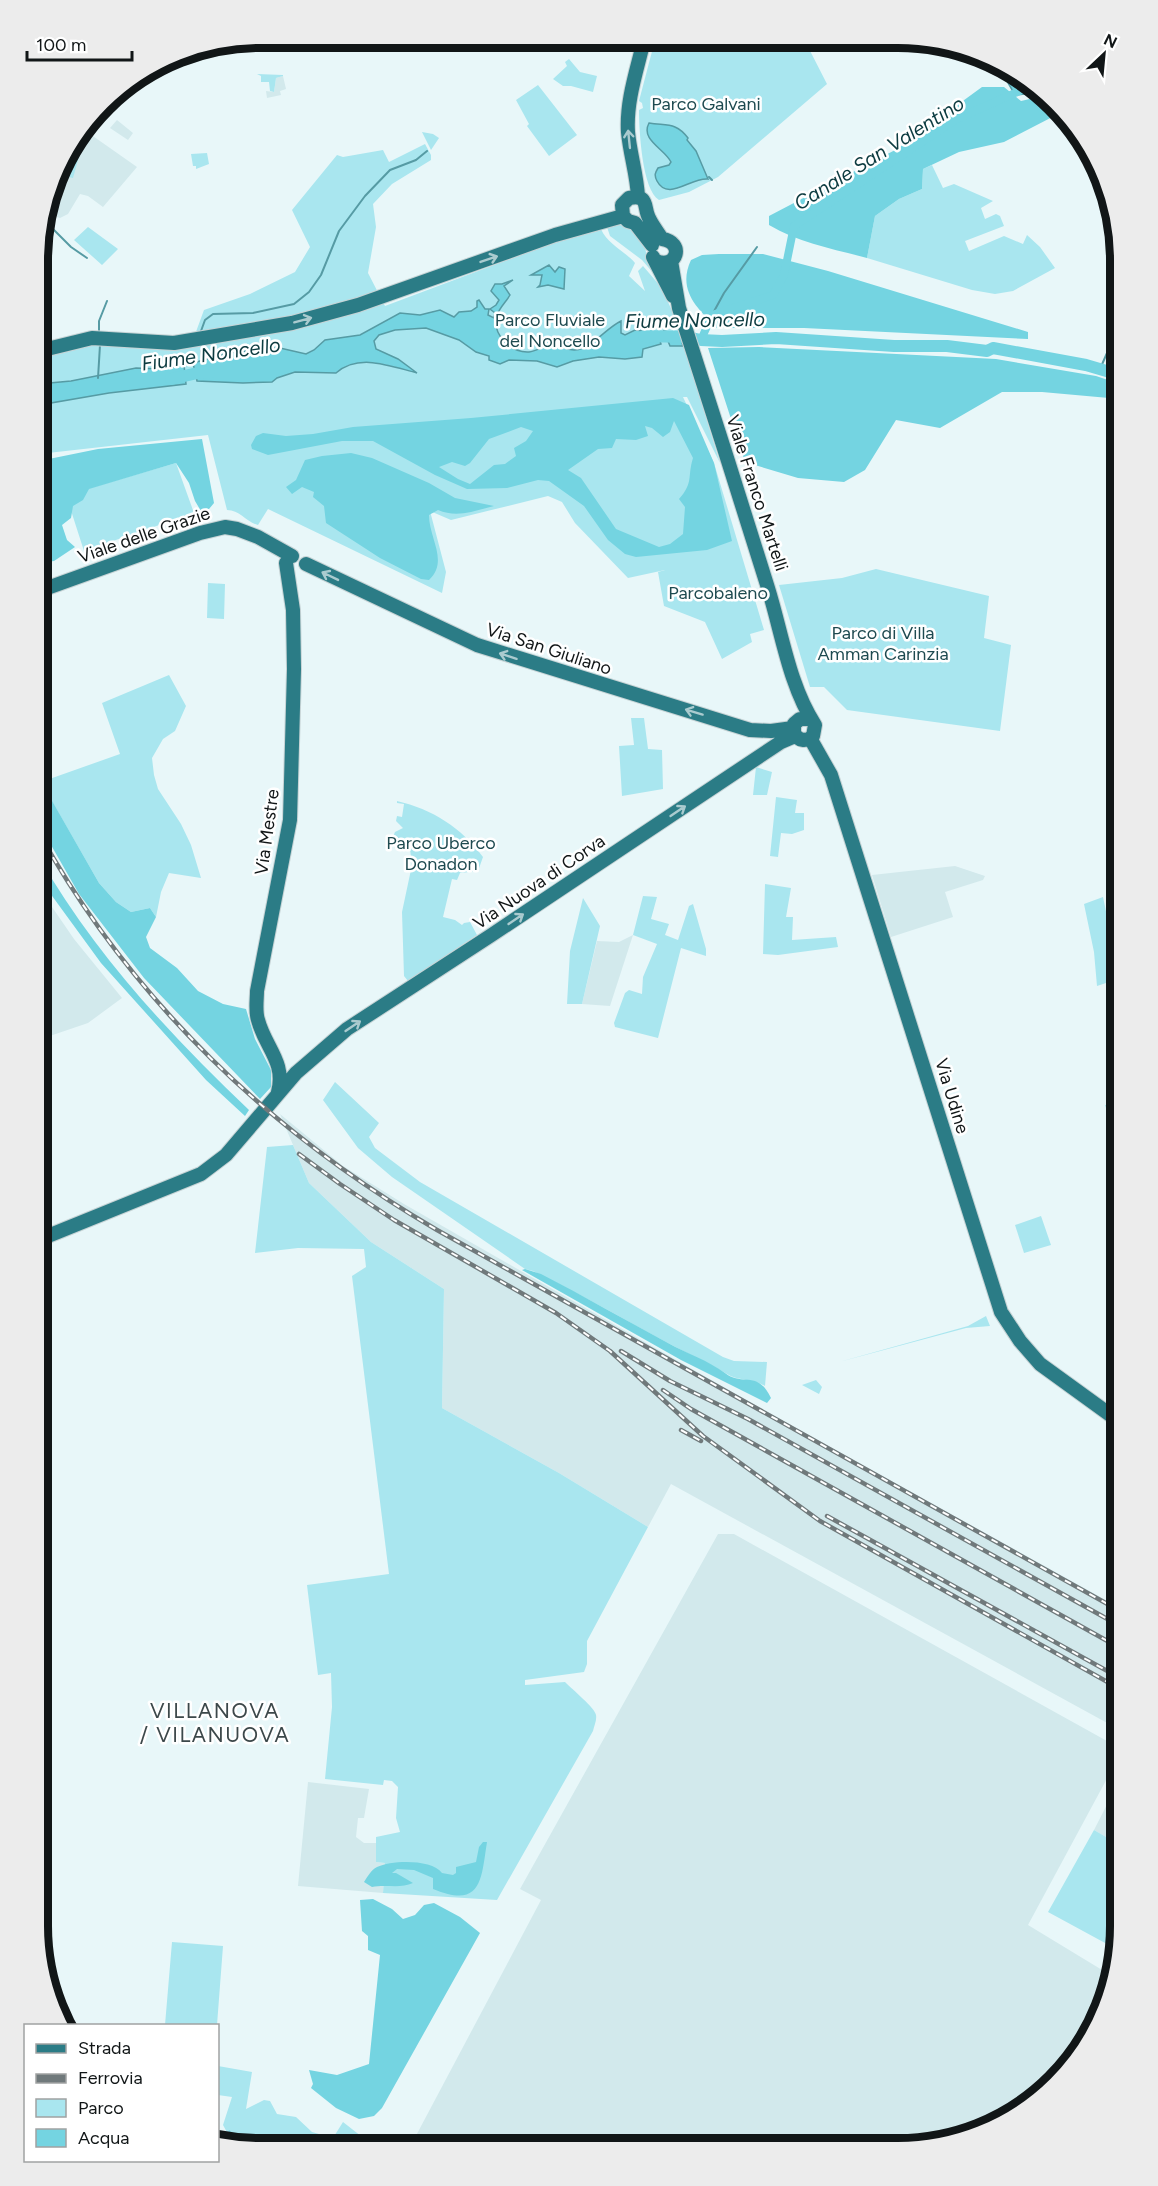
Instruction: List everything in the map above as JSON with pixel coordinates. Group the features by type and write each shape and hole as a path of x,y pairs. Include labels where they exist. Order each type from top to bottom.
{"main road":[{"name":"Viale Franco Martelli","path":"642,48 630,99 628,133 638,197 646,204 647,215 657,242 651,253 679,308"},
{"path":"629,220 621,211 623,203 629,198 638,197"},
{"path":"48,349 97,338 174,343 291,323 369,301 555,235 629,220 642,220 647,215"},
{"name":"Viale Franco Martelli","path":"629,220 657,242 669,240 675,246 676,254 671,261 679,308 776,613 797,690 799,726"},
{"path":"656,261 664,264 671,261"},
{"name":"Viale delle Grazie","path":"48,588 200,533 225,527 251,533 294,566"},
{"name":"Viale delle Grazie","path":"48,593 201,539 225,533 248,539 294,566"},
{"name":"Via Mestre","path":"282,1088 279,1058 257,1018 256,991 290,820 293,610 296,580 294,566"},
{"name":"Via San Giuliano","path":"294,566 502,654 750,730 771,731 799,726"},
{"name":"Via Udine","path":"799,726 815,728 810,738 831,775 1001,1312 1020,1341 1040,1364 1110,1415"},
{"name":"Via Nuova di Corva","path":"48,1236 201,1174 226,1155 307,1062 347,1029 781,742 799,726"},
{"path":"279,1058 298,1065 307,1062"}],"shaded area":[{"path":"283,76 286,89 280,91 281,95 267,98 266,91 274,92 276,78"},
{"path":"117,120 133,133 128,140 110,128"},
{"path":"89,135 137,167 103,207 88,196 80,194 68,214 57,217 54,211 64,179 76,154"},
{"path":"955,866 985,876 983,880 945,892 953,917 891,937 872,875"},
{"path":"48,901 74,939 122,998 88,1023 48,1037"},
{"path":"633,935 610,1006 582,1004 597,941 619,942"},
{"path":"280,1114 343,1166 404,1204 767,1412 1110,1602 1110,1725 671,1484 648,1527 559,1473 442,1408 444,1289 371,1242 309,1183"},
{"path":"718,1534 734,1534 1110,1743 1110,1773 1028,1925 1105,1972 1094,2007 1074,2044 1038,2085 1004,2110 953,2131 911,2138 415,2138 541,1900 520,1889"},
{"path":"308,1782 369,1789 364,1818 358,1818 356,1837 364,1843 376,1843 376,1862 385,1863 383,1893 298,1886"},
{"path":"1110,1799 1110,1839 1094,1830"}],"green space":[{"name":"Parco Galvani","path":"653,48 809,48 827,84 718,177 689,192 659,200 653,194 645,172 639,119 639,110 643,108 639,101"},
{"path":"569,59 580,72 597,76 593,92 563,86 553,79 567,66 565,62"},
{"path":"257,74 283,76 276,78 274,92 270,91 269,82 261,82 261,76"},
{"path":"538,85 577,135 549,156 527,126 529,124 516,100"},
{"path":"982,87 1004,87 1021,101 1034,98 1054,116 1004,142 959,152 923,169 922,189 899,199 875,216 867,258 804,241 769,225 769,216 897,149"},
{"path":"422,132 439,138 431,150"},
{"path":"425,144 431,155 431,160 392,184 373,204 376,227 368,273 385,306 577,234 601,229 607,239 635,263 629,276 645,291 638,271 643,266 661,287 675,317 720,463 687,397 683,397 714,463 764,630 750,634 752,642 722,659 705,622 664,606 658,572 665,570 628,578 575,523 562,502 548,496 451,520 430,511 446,572 442,593 268,509 258,525 236,512 227,510 208,435 48,453 48,354 86,343 174,350 190,348 204,310 250,294 295,272 310,247 292,210 337,155 343,157 383,150 389,162"},
{"path":"77,152 80,153 73,178 65,176"},
{"path":"207,153 209,164 196,169 196,166 193,166 191,154"},
{"path":"932,165 943,188 954,184 993,201 981,208 985,219 996,214 1000,216 1004,226 965,241 969,251 1004,236 1023,244 1027,235 1040,247 1055,268 1013,291 995,294 972,290 867,258 875,216 899,199 922,189 923,169"},
{"path":"606,224 621,225 636,232 644,243 648,261 660,281 642,260 610,236"},
{"path":"88,227 118,249 102,265 74,240"},
{"path":"763,254 828,271 1028,332 1028,339 804,328 717,328 696,306 686,280 691,260 702,255"},
{"path":"759,347 996,359 1096,376 1110,381 1110,398 1042,392 1002,392 940,428 896,420 865,470 844,482 798,478 745,462 708,348"},
{"path":"673,398 689,405 714,463 732,541 707,550 636,557 625,554 608,540 584,506 549,481 538,480 507,488 467,489 435,475 373,441 342,441 268,455 252,449 251,445 256,436 263,433 286,436 353,427","holes":["674,421 693,458 688,484 679,499 685,507 683,534 670,544 659,547 616,529 581,478 568,470 598,449 612,448 616,439 636,440 648,436 645,426 652,428 663,437 670,432","521,427 533,431 526,441 514,448 516,456 505,464 494,465 470,484 439,467 452,462 465,466 489,439"]},
{"path":"202,439 214,503 209,509 201,511 189,483 176,463 89,489 83,500 73,506 71,518 62,525 67,540 75,547 54,561 48,562 48,459 98,449"},
{"path":"351,453 372,458 429,483 455,498 494,506 459,514 438,510 429,515 438,557 437,565 435,573 429,580 421,579 380,558 326,523 324,506 313,497 314,492 302,487 292,494 286,487 296,480 305,460"},
{"path":"176,463 194,513 84,551 66,495"},
{"name":"Parco di Villa Amman Carinzia","path":"876,569 989,596 984,638 1011,645 1000,731 847,710 824,687 810,687 779,585 842,578"},
{"path":"208,583 225,584 224,619 207,618"},
{"path":"169,675 186,706 175,731 163,739 152,758 158,789 181,824 191,845 201,878 169,873 161,892 156,917 150,908 131,912 116,902 99,883 48,794 48,780 120,754 102,703"},
{"path":"631,718 644,718 648,749 662,750 663,789 622,796 619,746 634,745"},
{"path":"756,767 772,772 767,795 753,795"},
{"path":"48,794 99,883 116,902 131,912 150,908 156,917 146,937 150,948 177,968 198,991 223,1004 246,1009 255,1039 271,1070 271,1087 260,1099 144,978 79,894 48,840"},
{"path":"776,797 797,800 795,813 804,813 804,830 792,834 781,833 778,857 770,856"},
{"name":"Parco Uberco Donadon","path":"397,801 422,809 445,821 466,837 483,857 478,871 460,873 457,880 452,879 443,917 455,920 462,925 470,922 477,935 408,981 404,976 402,912 412,865 410,849 390,844 395,832 403,828 396,821 397,816 402,817 404,804 397,803"},
{"path":"48,872 83,926 108,959 190,1052 249,1110 245,1116 206,1080 101,963 48,890"},
{"path":"765,884 791,888 786,917 793,917 792,940 836,937 838,947 778,955 763,954"},
{"path":"643,896 657,897 651,919 669,924 665,935 678,940 689,906 693,904 706,949 706,956 681,948 658,1038 615,1027 614,1023 625,993 629,990 642,994 643,977 657,944 633,935"},
{"path":"1103,897 1110,931 1110,946 1107,948 1110,954 1110,982 1097,986 1094,952 1084,904"},
{"path":"583,898 600,926 582,1004 567,1004 570,951"},
{"path":"335,1082 379,1123 369,1137 375,1148 420,1182 723,1357 734,1361 767,1362 765,1386 731,1376 567,1288 525,1269 392,1177 358,1148 323,1100"},
{"path":"1110,1104 1110,1120 1105,1105"},
{"path":"293,1145 309,1183 371,1242 444,1289 442,1408 559,1473 648,1527 587,1641 587,1664 584,1672 525,1680 525,1685 565,1682 592,1708 596,1719 593,1731 497,1900 383,1893 385,1863 376,1862 376,1837 400,1832 396,1818 398,1787 392,1781 384,1780 383,1785 325,1779 332,1707 331,1673 318,1675 307,1585 389,1574 352,1276 366,1267 364,1249 298,1248 255,1253 267,1147"},
{"path":"1041,1216 1051,1245 1024,1253 1015,1225"},
{"path":"525,1269 557,1282 732,1377 755,1381 766,1389 771,1398 767,1403 681,1360 522,1270"},
{"path":"986,1316 990,1326 966,1328 839,1362 968,1326"},
{"path":"816,1380 822,1387 819,1394 802,1385"},
{"path":"1094,1830 1110,1839 1109,1945 1048,1912"},
{"path":"483,1842 487,1842 483,1868 476,1887 470,1893 449,1894 433,1889 433,1878 414,1870 397,1869 392,1873 413,1883 408,1885 372,1887 364,1882 371,1871 377,1867 402,1862 430,1865 442,1873 453,1875 456,1873 456,1867 476,1862 479,1847"},
{"path":"373,1899 392,1909 403,1919 415,1915 424,1905 434,1903 460,1917 480,1933 382,2108 374,2116 359,2119 336,2108 311,2088 313,2084 309,2070 337,2075 369,2064 380,1955 368,1950 368,1936 362,1931 360,1900"},
{"path":"172,1942 223,1946 217,2024 165,2024"},
{"path":"219,2066 252,2072 246,2109 264,2100 270,2101 277,2114 296,2117 312,2132 333,2138 247,2138 229,2135 223,2125 232,2097 219,2095"},
{"path":"343,2122 363,2138 333,2138"}],"water":[{"path":"1004,76 1029,94 1015,95"},
{"path":"649,123 675,127 684,133 696,151 708,179 701,179 673,189 662,187 656,179 656,173 658,168 669,165 671,162 650,139 647,129"},
{"path":"549,265 555,272 559,267 565,269 564,289 548,285 538,287 542,275 531,275"},
{"path":"513,280 504,286 510,295 498,312 496,322 500,335 509,346 529,352 551,345 578,350 621,321 621,333 625,335 635,330 657,332 661,344 643,349 642,357 625,359 599,357 573,361 557,367 537,361 509,360 500,364 489,360 489,356 476,352 459,340 426,328 395,330 379,335 374,341 376,349 398,359 417,373 365,362 345,367 336,373 295,372 272,382 197,381 193,363 228,353 264,349 280,348 306,354 325,340 360,335 400,313 420,315 440,310 454,317 459,312 471,311 477,307 479,300 485,309 489,309 488,315 494,318 495,313 490,309 499,300 491,291 495,284"},
{"path":"664,331 680,335 683,346 670,346"},
{"path":"184,365 186,384 109,393 48,403 48,383 136,368 161,369"}],"waterway":[{"name":"Canale San Valentino","path":"701,340 712,315 773,295 784,275 794,226 957,119 1023,89"},
{"path":"201,331 205,320 213,314 253,313 294,304 309,292 321,275 339,231 365,196 390,170 416,160 427,151"},
{"path":"709,177 712,180"},
{"path":"51,227 71,247 87,258"},
{"path":"712,315 724,293 757,247"},
{"path":"99,331 99,321 107,301"},
{"name":"Fiume Noncello","path":"644,336 722,341 776,338 894,346 947,346 987,351 993,348 1086,365 1110,372"},
{"path":"98,378 100,345"},
{"path":"1100,369 1110,350"},
{"path":"201,351 202,363"},
{"name":"Fiume Noncello","path":"171,379 202,372 209,373"}],"railway":[{"path":"48,848 76,894 117,952 162,1007 211,1058 263,1106 318,1151 376,1192 437,1230 1110,1605"},
{"path":"299,1154 394,1220 556,1313 610,1351 703,1436 820,1521 1110,1683"},
{"path":"621,1351 670,1381 748,1419 1110,1620"},
{"path":"663,1390 691,1409 1110,1642"},
{"path":"681,1430 701,1441"},
{"path":"827,1516 1110,1672"}],"district":[{"name":"VILLANOVA / VILANUOVA","path":"215,1722"}],"park label":[{"name":"Parco Fluviale del Noncello","path":"550,330"},
{"name":"Parcobaleno","path":"718,593"}]}
